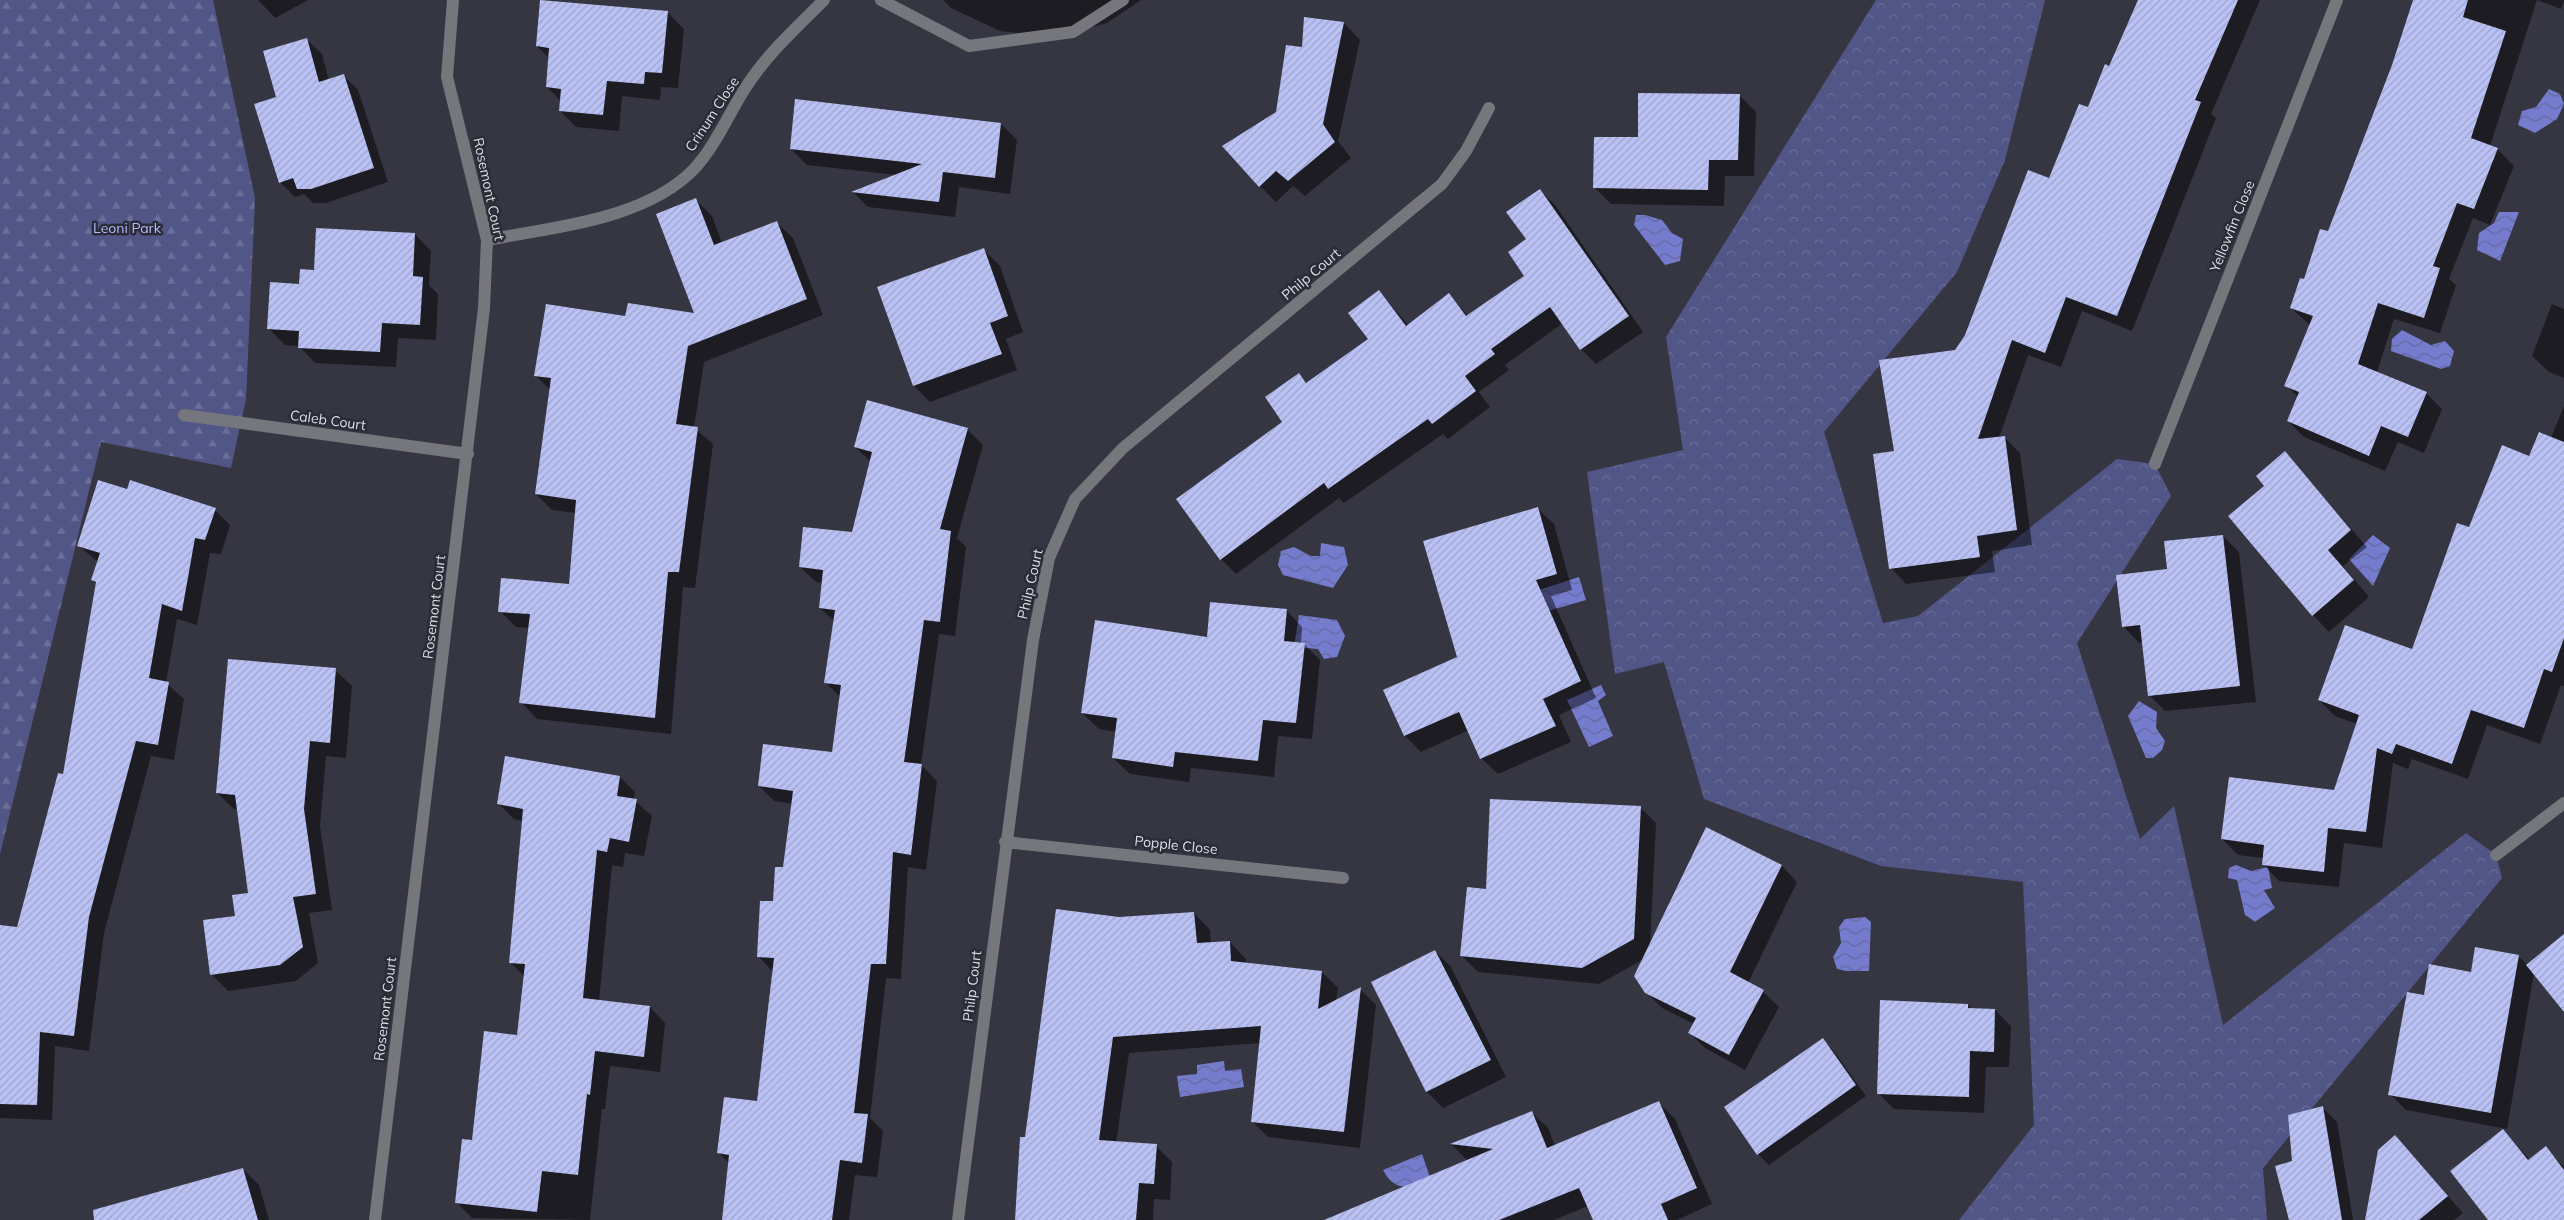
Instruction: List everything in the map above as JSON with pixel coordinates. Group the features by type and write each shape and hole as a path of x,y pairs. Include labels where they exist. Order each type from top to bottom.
{"street":[{"name":"Rosemont Court","path":"375,1220 484,308 487,240 447,77 453,0"},
{"name":"Crinum Close","path":"487,240 615,215 657,196 695,168 752,79 775,49 824,0"},
{"path":"881,0 970,46 1073,32 1123,0"},
{"name":"Yellowfin Close","path":"2154,464 2337,0"},
{"name":"Philp Court","path":"958,1220 1005,842 1033,640 1047,567 1075,498 1124,448 1442,184 1466,152 1489,108"},
{"name":"Caleb Court","path":"184,416 468,454"},
{"path":"2496,855 2564,803"},
{"name":"Popple Close","path":"1005,842 1343,878"}],"green space":[{"name":"Leoni Park","path":"0,0 213,0 255,198 246,399 231,468 101,442 0,854"},
{"path":"1876,0 2045,0 2005,160 1957,272 1824,432 1883,623 1918,616 2117,459 2155,464 2171,496 2077,643 2140,839 2174,806 2223,1025 2466,833 2496,855 2502,878 2263,1168 2267,1220 1959,1220 2034,1125 2023,882 1881,866 1704,799 1664,662 1615,674 1587,472 1683,450 1666,337"}],"water":[{"path":"2549,89 2560,94 2564,104 2557,119 2535,133 2518,125 2522,111 2536,107"},
{"path":"2499,212 2519,212 2500,261 2477,250 2479,233 2494,223"},
{"path":"1636,215 1645,215 1662,220 1672,233 1683,239 1680,261 1665,265 1634,225"},
{"path":"2402,330 2431,345 2445,341 2454,351 2450,366 2441,369 2391,351 2392,339"},
{"path":"2373,535 2390,548 2373,586 2349,559"},
{"path":"1321,543 1344,547 1348,565 1333,588 1283,575 1278,565 1281,551 1294,547 1311,556 1320,556"},
{"path":"1579,577 1586,600 1541,613 1533,592"},
{"path":"1299,615 1337,620 1345,636 1337,657 1324,659 1318,649 1294,647"},
{"path":"1601,685 1606,695 1598,701 1613,736 1589,747 1567,700"},
{"path":"2139,701 2157,712 2156,728 2165,741 2162,750 2153,758 2146,758 2128,716"},
{"path":"2236,865 2251,871 2268,867 2272,888 2264,890 2275,908 2255,922 2245,915 2237,880 2228,878 2229,868"},
{"path":"1865,917 1871,922 1869,971 1837,969 1833,957 1841,943 1839,927 1845,919"},
{"path":"1224,1061 1225,1071 1241,1069 1244,1087 1180,1097 1177,1076 1197,1074 1197,1065"},
{"path":"1422,1154 1432,1183 1403,1187 1392,1182 1383,1170"}],"building":[{"path":"540,0 668,11 662,73 645,72 644,84 607,81 603,115 559,111 561,89 546,87 549,48 536,46"},
{"path":"2138,0 2238,0 2195,100 2201,102 2117,316 2066,297 2045,353 2012,340 1978,439 2005,436 2017,530 1977,536 1980,557 1889,569 1873,454 1894,451 1879,360 1955,350 1965,335 2028,170 2049,178 2079,104 2088,107 2105,64 2109,66"},
{"path":"2413,0 2468,0 2463,17 2506,31 2471,138 2498,148 2474,209 2457,203 2433,266 2440,268 2424,318 2378,303 2358,364 2427,392 2408,437 2381,426 2369,456 2287,421 2299,392 2284,386 2313,316 2290,308 2300,278 2304,279 2320,229 2328,231 2392,65"},
{"path":"1304,17 1344,22 1323,124 1335,142 1288,181 1276,171 1259,187 1222,146 1276,112 1286,45 1302,47"},
{"path":"307,38 319,82 344,74 374,168 311,189 297,189 293,178 279,183 254,104 276,97 263,51"},
{"path":"1638,93 1740,94 1738,160 1709,160 1708,190 1593,188 1594,137 1638,137"},
{"path":"795,99 1001,123 995,178 943,172 939,202 851,192 922,164 790,149"},
{"path":"1540,189 1629,316 1580,350 1550,307 1491,349 1495,354 1465,376 1476,391 1432,424 1428,419 1328,489 1324,483 1220,560 1176,499 1282,422 1265,397 1299,373 1306,383 1368,339 1348,313 1379,290 1406,326 1449,293 1466,316 1524,276 1508,252 1526,239 1506,212"},
{"path":"696,198 714,245 777,221 807,299 688,346 676,424 698,427 679,572 668,572 655,718 519,703 530,614 498,612 501,578 569,584 576,500 535,494 551,378 534,376 546,304 625,316 628,303 694,313 656,214"},
{"path":"316,228 415,233 413,276 423,277 420,325 382,323 380,352 298,348 299,331 267,329 270,282 299,284 300,269 314,270"},
{"path":"984,248 1008,316 990,323 1002,354 913,386 877,287"},
{"path":"867,400 968,428 940,529 951,531 940,622 924,620 904,762 922,764 911,855 893,852 886,964 871,964 854,1113 868,1114 862,1163 840,1160 832,1220 722,1220 729,1155 717,1153 724,1097 757,1101 774,958 757,957 760,901 773,901 775,867 783,867 793,791 758,786 763,744 832,752 841,685 824,683 835,610 819,608 823,570 799,567 803,527 852,532 872,452 854,447"},
{"path":"2539,432 2564,442 2564,638 2552,672 2544,669 2524,728 2471,710 2452,764 2396,744 2392,754 2377,748 2366,832 2328,828 2324,872 2262,865 2264,845 2221,839 2229,777 2334,790 2359,715 2318,700 2345,625 2412,649 2457,523 2469,527 2502,445 2529,456"},
{"path":"2285,451 2351,530 2328,550 2354,580 2312,616 2228,516 2264,486 2256,476"},
{"path":"98,480 127,489 130,480 216,508 205,540 195,538 182,611 162,604 149,678 169,682 158,745 136,741 89,917 74,1036 40,1032 37,1105 0,1104 0,925 17,927 58,773 63,774 96,582 91,580 100,553 77,546"},
{"path":"1538,507 1557,574 1536,580 1581,681 1543,699 1556,726 1480,759 1459,712 1404,736 1383,690 1457,657 1423,541"},
{"path":"2223,535 2240,686 2148,696 2140,625 2122,627 2116,575 2167,569 2164,541"},
{"path":"1210,602 1287,609 1284,641 1305,643 1296,723 1263,720 1258,761 1175,752 1173,767 1112,758 1117,718 1081,713 1095,620 1207,637"},
{"path":"228,659 336,668 330,743 310,741 304,809 316,894 293,897 303,947 280,965 210,975 203,920 235,916 232,895 248,893 235,795 216,793"},
{"path":"505,756 620,776 617,796 637,799 629,842 610,838 607,852 597,850 583,998 650,1006 644,1057 595,1051 590,1095 587,1094 578,1175 542,1171 537,1212 455,1203 462,1139 472,1140 484,1031 517,1035 525,964 509,963 523,809 497,804"},
{"path":"1490,799 1641,806 1634,939 1582,968 1460,956 1467,887 1486,889"},
{"path":"1706,827 1782,865 1730,972 1764,990 1729,1055 1688,1033 1696,1018 1645,993 1634,976"},
{"path":"1056,909 1119,917 1194,912 1197,943 1230,941 1231,961 1322,971 1318,1009 1361,987 1344,1132 1251,1122 1261,1026 1113,1037 1099,1140 1157,1144 1154,1184 1139,1183 1136,1220 1015,1220 1020,1137 1025,1137"},
{"path":"2564,934 2564,1012 2526,965"},
{"path":"2475,947 2519,955 2491,1113 2388,1095 2407,992 2424,995 2429,964 2471,972"},
{"path":"1435,950 1491,1060 1426,1092 1371,982"},
{"path":"1880,1000 1968,1004 1968,1008 1995,1009 1994,1052 1970,1051 1969,1097 1877,1094"},
{"path":"1823,1038 1856,1085 1757,1155 1724,1107"},
{"path":"1659,1101 1697,1188 1661,1204 1668,1220 1593,1220 1579,1188 1499,1220 1324,1220 1493,1149 1450,1144 1532,1111 1547,1148"},
{"path":"2323,1106 2342,1220 2289,1220 2275,1166 2292,1161 2288,1115"},
{"path":"2503,1129 2528,1160 2546,1146 2564,1170 2564,1220 2488,1220 2450,1171"},
{"path":"2395,1135 2448,1196 2419,1220 2365,1220 2378,1150"},
{"path":"243,1168 258,1220 94,1220 93,1210"}]}
